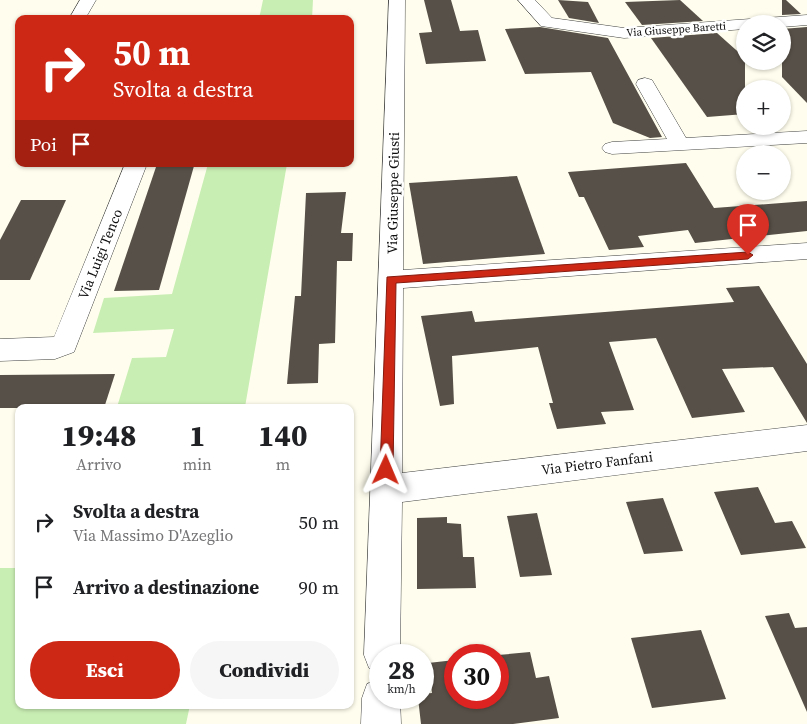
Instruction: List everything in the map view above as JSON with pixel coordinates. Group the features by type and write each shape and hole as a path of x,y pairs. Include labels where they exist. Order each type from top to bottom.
{"street":[{"path":"79,15 88,0"},
{"name":"Via Giuseppe Giusti","path":"382,644 397,0"},
{"name":"Via Giuseppe Baretti","path":"526,0 546,22 624,33 736,25"},
{"path":"791,21 807,20"},
{"path":"646,84 680,144"},
{"path":"612,148 807,136"},
{"name":"Via Luigi Tenco","path":"0,350 55,348 64,345 135,167"},
{"path":"391,280 807,251"},
{"name":"Via Pietro Fanfani","path":"386,489 807,438"},
{"path":"380,724 381,709"}],"green space":[{"path":"263,0 313,0 312,15 260,15"},
{"path":"207,167 286,167 246,404 118,404 132,358 166,357 174,329 93,333 104,298 172,294"},
{"path":"0,568 15,568 15,709 189,709 186,724 0,724"}],"building":[{"path":"424,0 451,0 460,31 478,30 486,61 426,64 419,33 432,32"},
{"path":"558,0 588,2 599,23 569,18"},
{"path":"680,0 703,21 642,25 625,2"},
{"path":"782,0 786,0 801,14 782,15"},
{"path":"540,27 608,38 662,137 650,138 613,123 591,72 525,74 505,29"},
{"path":"807,27 807,103 791,86 791,80 785,80 782,77 782,70 791,70 791,28"},
{"path":"717,33 736,50 736,70 745,70 745,80 736,80 736,115 707,117 651,38"},
{"path":"686,163 714,208 807,201 807,231 695,243 688,230 638,236 644,247 609,250 584,197 579,197 568,172"},
{"path":"156,167 194,167 159,290 114,291"},
{"path":"517,176 545,254 423,264 409,183"},
{"path":"346,192 341,233 353,233 352,261 337,261 335,343 319,344 318,383 287,384 295,296 301,296 306,193"},
{"path":"21,200 66,200 30,280 0,280 0,240"},
{"path":"759,286 807,364 807,423 773,367 722,369 745,412 692,418 656,338 609,342 634,410 601,412 606,424 557,429 549,403 553,403 538,347 452,356 454,404 440,406 421,316 472,311 475,322 734,302 726,288"},
{"path":"115,374 105,404 15,404 15,408 0,408 0,375"},
{"path":"758,487 775,523 792,521 806,548 741,555 714,492"},
{"path":"663,498 683,551 644,554 626,502"},
{"path":"537,513 552,575 520,577 507,516"},
{"path":"447,517 447,523 461,524 463,557 474,557 476,588 417,589 417,518"},
{"path":"789,613 795,628 807,627 807,712 765,616"},
{"path":"701,630 726,699 652,708 631,638"},
{"path":"530,652 536,678 549,676 559,718 513,724 421,724 419,709 434,709 434,662 444,661 444,709 509,709 509,654"}],"route":[{"path":"386,470 391,280 748,255"}]}
